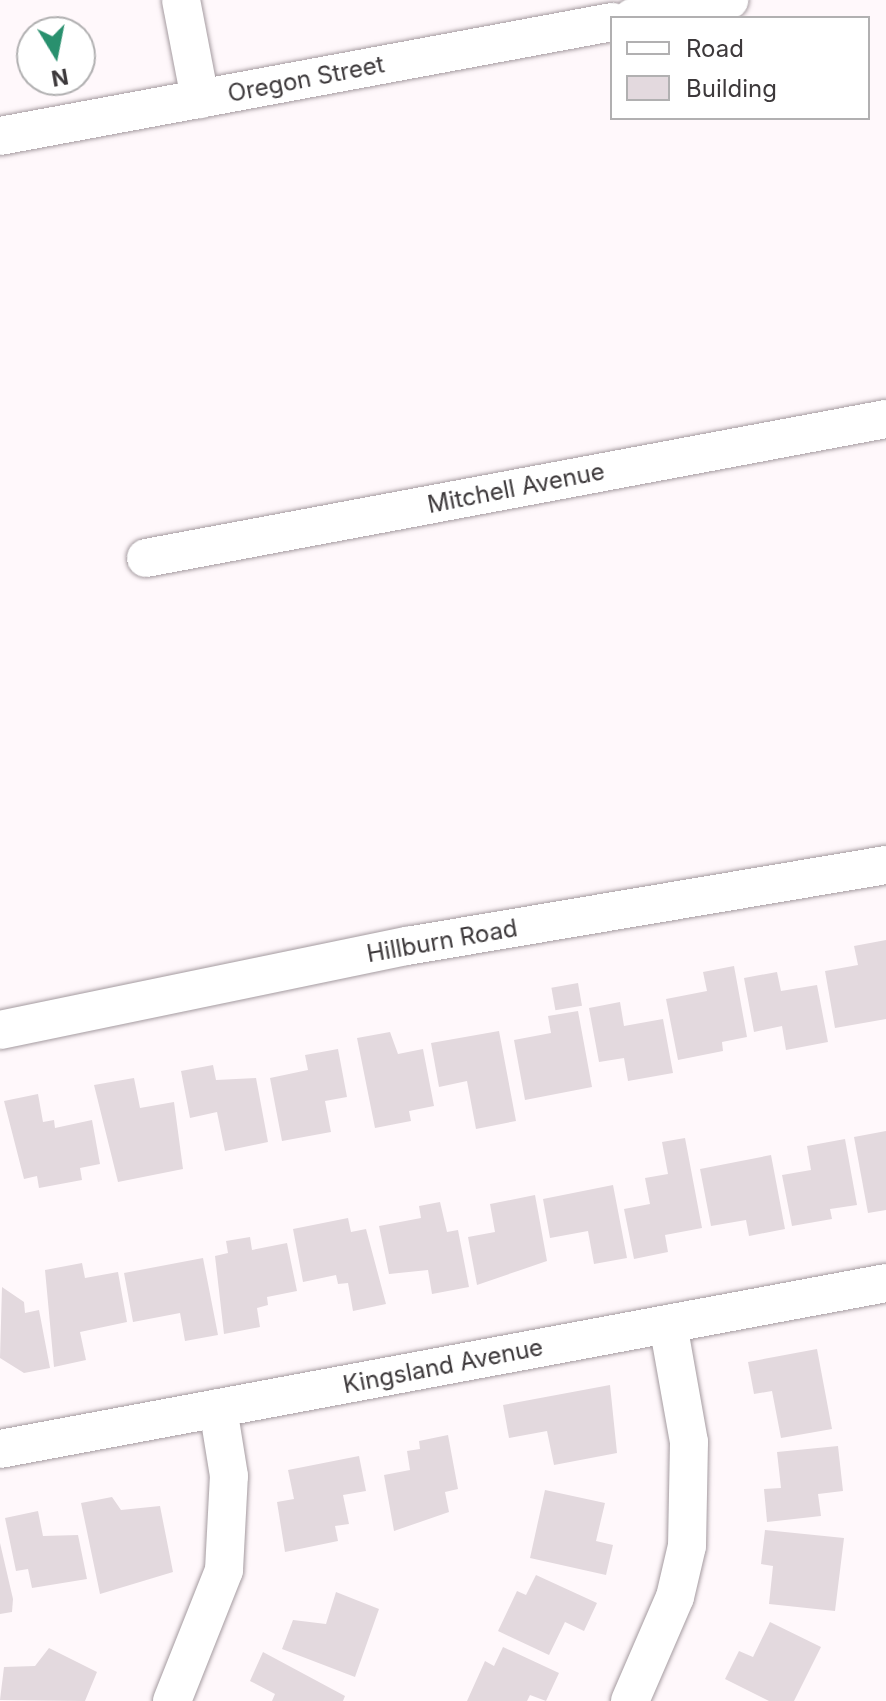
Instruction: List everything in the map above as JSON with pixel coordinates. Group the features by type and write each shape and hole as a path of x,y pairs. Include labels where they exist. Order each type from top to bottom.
{"street":[{"path":"181,0 200,99"},
{"path":"642,16 729,0"},
{"name":"Oregon Street","path":"0,136 610,22"},
{"name":"Mitchell Avenue","path":"146,558 886,419"},
{"name":"Hillburn Road","path":"0,1030 407,946 886,865"},
{"name":"Kingsland Avenue","path":"0,1449 886,1283"},
{"path":"630,1701 675,1597 687,1546 689,1442 668,1324"},
{"path":"172,1701 224,1570 229,1476 218,1408"}],"building":[{"path":"886,940 886,1019 835,1028 825,971 858,965 854,946"},
{"path":"734,966 747,1037 722,1042 723,1051 678,1060 666,999 707,991 703,972"},
{"path":"777,972 781,991 817,985 828,1042 786,1050 782,1026 754,1032 744,978"},
{"path":"578,983 582,1006 555,1010 551,988"},
{"path":"620,1002 624,1026 663,1019 673,1073 628,1081 624,1058 599,1062 589,1008"},
{"path":"578,1011 592,1087 525,1100 514,1040 551,1033 548,1016"},
{"path":"499,1031 516,1121 476,1129 467,1081 439,1087 431,1043"},
{"path":"390,1032 398,1054 423,1049 434,1106 409,1111 411,1121 375,1128 357,1038"},
{"path":"338,1049 347,1097 325,1101 331,1132 282,1141 270,1078 308,1070 305,1055"},
{"path":"213,1065 216,1080 256,1078 268,1142 225,1151 217,1112 190,1118 181,1071"},
{"path":"134,1078 140,1108 174,1102 183,1169 118,1182 94,1085"},
{"path":"38,1094 43,1122 54,1120 55,1128 92,1120 100,1164 80,1168 82,1180 39,1188 37,1176 24,1179 4,1101"},
{"path":"886,1131 886,1210 868,1213 854,1137"},
{"path":"685,1138 702,1228 665,1235 668,1252 634,1259 624,1209 650,1204 645,1178 668,1174 662,1142"},
{"path":"845,1139 857,1205 830,1209 832,1219 792,1226 782,1175 811,1170 807,1146"},
{"path":"771,1155 785,1229 749,1236 746,1220 711,1226 700,1169"},
{"path":"613,1185 627,1258 594,1264 588,1231 550,1238 543,1199"},
{"path":"535,1195 547,1261 477,1285 468,1237 495,1232 490,1204"},
{"path":"440,1202 447,1232 458,1230 469,1287 432,1294 428,1270 389,1274 379,1226 421,1218 419,1206"},
{"path":"348,1218 351,1232 366,1229 386,1304 353,1311 348,1283 338,1284 336,1275 303,1282 293,1229"},
{"path":"250,1237 252,1250 287,1243 297,1291 267,1297 268,1305 257,1308 260,1327 224,1334 215,1256 228,1253 226,1241"},
{"path":"203,1258 218,1335 185,1341 180,1313 133,1322 124,1273"},
{"path":"82,1263 85,1278 118,1272 127,1322 80,1332 86,1360 54,1367 45,1270"},
{"path":"2,1287 24,1302 25,1313 39,1310 50,1368 24,1373 0,1358"},
{"path":"817,1349 832,1429 781,1438 772,1391 754,1394 748,1362"},
{"path":"610,1385 617,1453 554,1465 547,1431 509,1438 503,1405"},
{"path":"448,1435 458,1489 445,1492 449,1512 394,1531 384,1475 410,1470 407,1451 420,1449 419,1441"},
{"path":"838,1446 843,1491 818,1494 821,1516 767,1522 764,1489 781,1488 777,1452"},
{"path":"359,1456 366,1491 343,1495 349,1524 335,1526 338,1541 285,1552 277,1502 294,1499 288,1470"},
{"path":"545,1490 605,1503 596,1541 613,1545 606,1575 530,1558"},
{"path":"112,1497 121,1510 160,1506 173,1572 100,1594 81,1503"},
{"path":"38,1511 43,1536 78,1535 87,1579 32,1588 28,1569 16,1571 5,1518"},
{"path":"765,1530 844,1538 835,1611 769,1604 773,1566 761,1564"},
{"path":"0,1543 13,1599 12,1612 0,1614"},
{"path":"536,1575 597,1603 584,1631 565,1622 549,1655 498,1631 517,1591 526,1595"},
{"path":"336,1592 379,1609 355,1677 282,1649 293,1620 326,1624"},
{"path":"770,1622 821,1647 794,1701 769,1701 725,1679 739,1651 753,1657"},
{"path":"503,1647 559,1673 546,1701 530,1695 527,1701 467,1701 485,1661 494,1666"},
{"path":"49,1648 97,1672 85,1701 0,1700 4,1667 35,1666"},
{"path":"263,1652 345,1696 343,1701 272,1701 275,1694 250,1681"}]}
